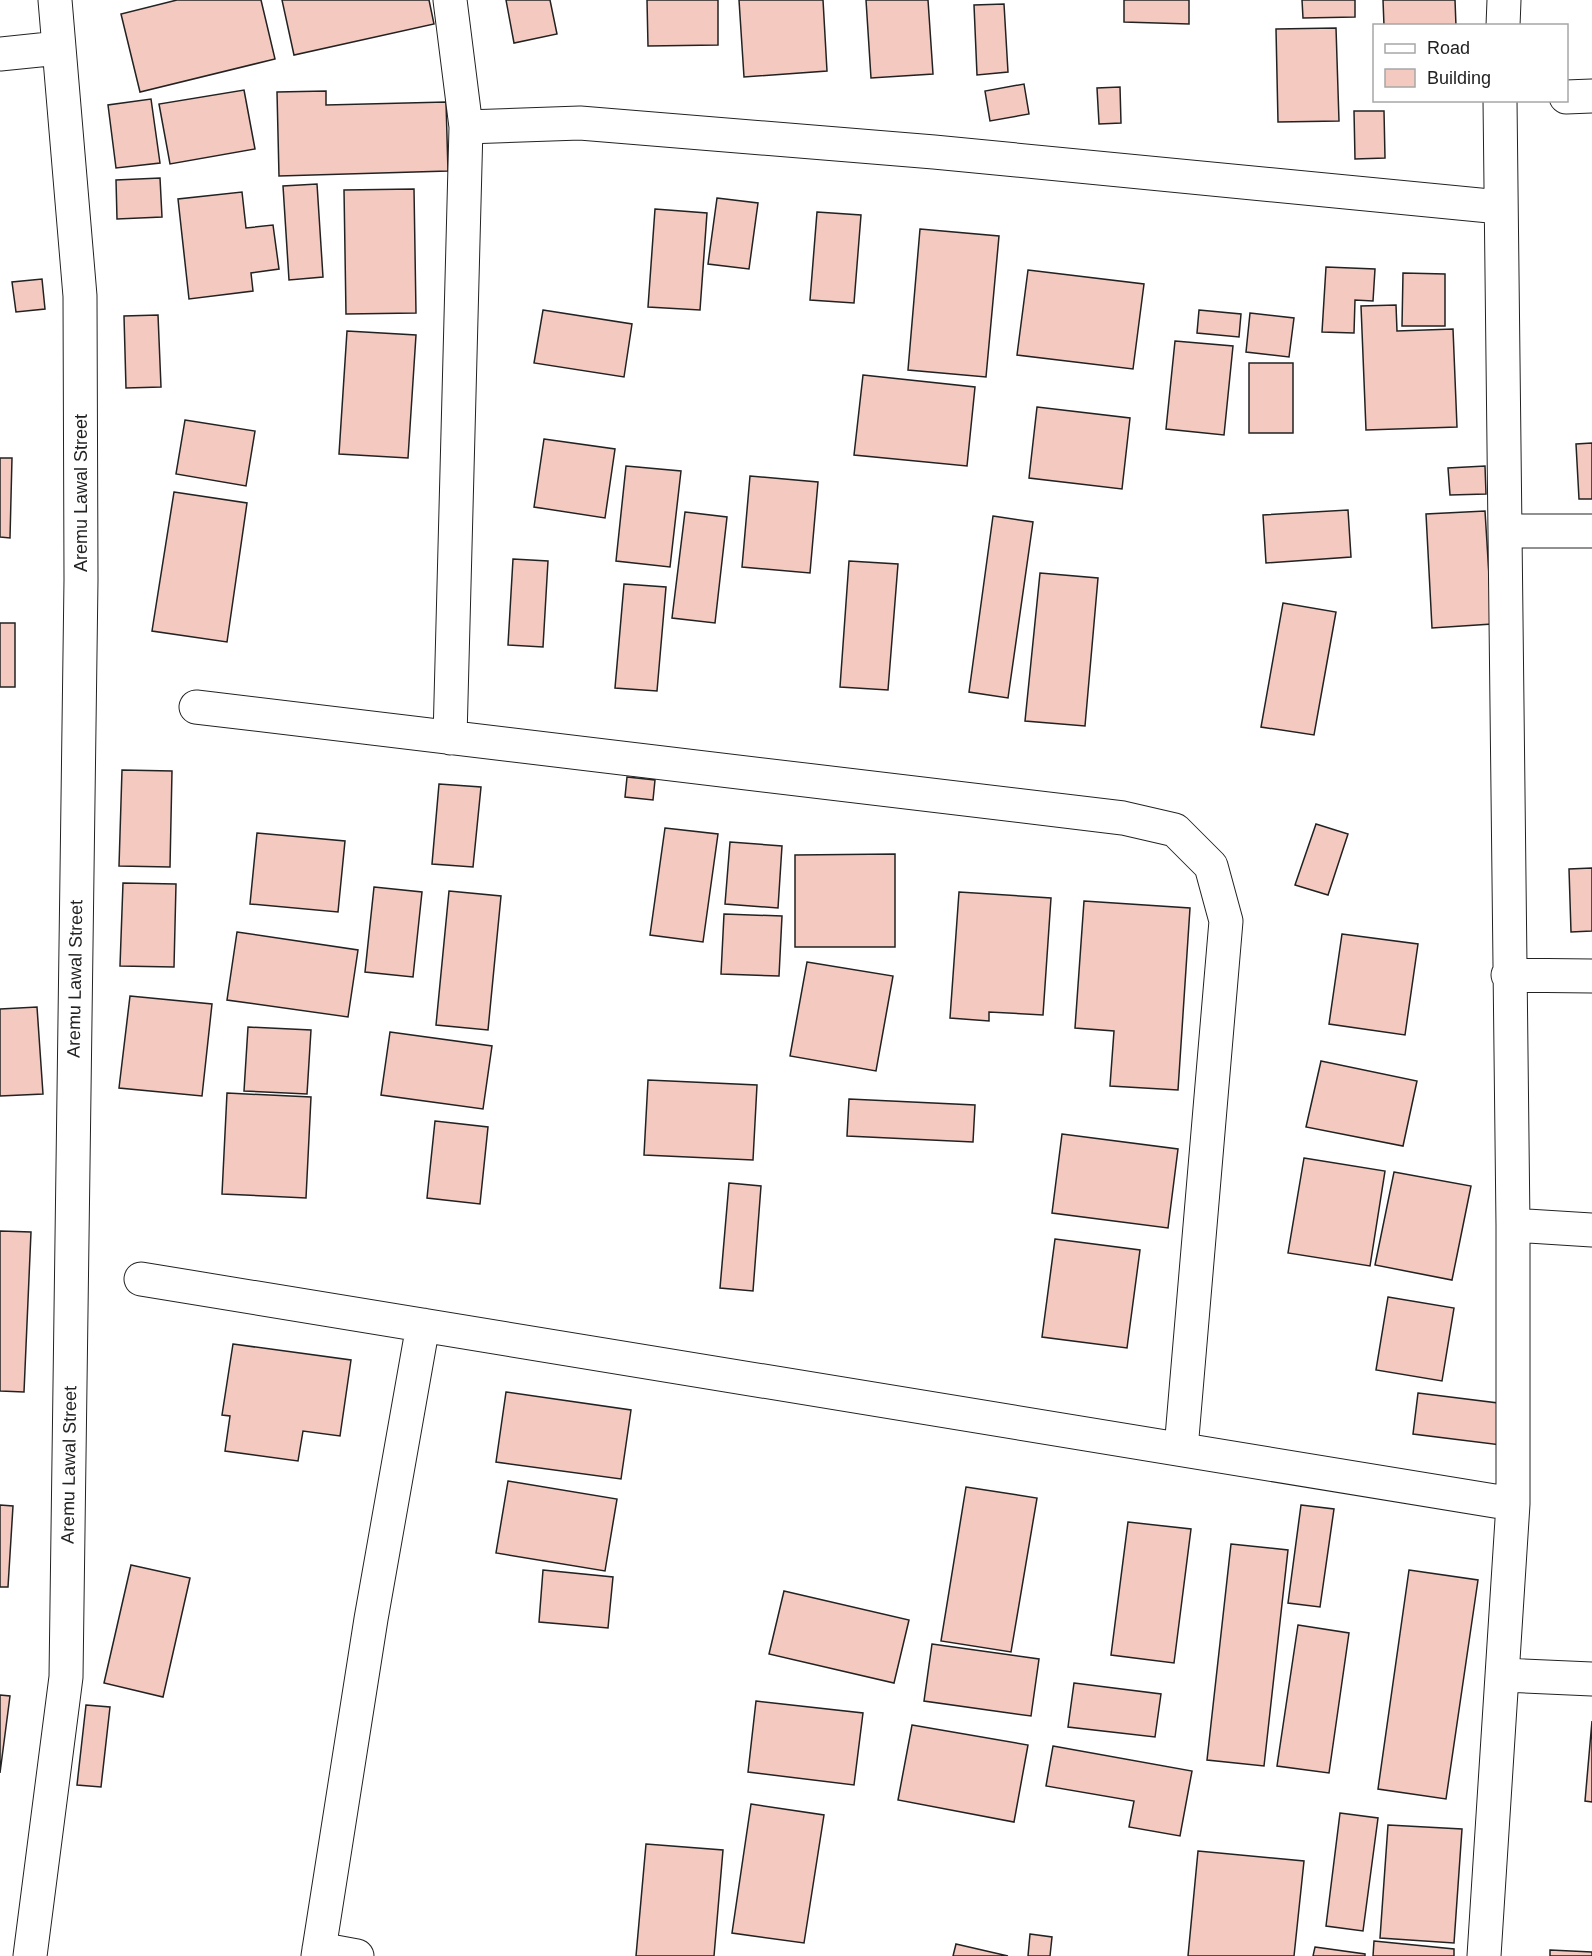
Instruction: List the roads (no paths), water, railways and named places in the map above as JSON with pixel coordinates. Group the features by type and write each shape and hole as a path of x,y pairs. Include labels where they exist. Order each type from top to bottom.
{"street":[{"name":"Aremu Lawal Street","path":"30,1956 66,1677 81,580 80,296 55,0"},
{"path":"450,0 466,127 450,738"},
{"path":"1503,24 1504,0"},
{"path":"0,54 59,48"},
{"path":"1568,97 1592,96"},
{"path":"1484,1956 1514,1504 1513,1225 1508,975 1500,207 1501,102"},
{"path":"466,127 592,124 934,152 1500,207"},
{"path":"1505,531 1592,531"},
{"path":"196,706 1123,819 1175,830 1210,866 1226,921 1181,1449"},
{"path":"1508,975 1592,976"},
{"path":"1513,1225 1592,1230"},
{"path":"141,1279 1514,1504"},
{"path":"357,1956 318,1953 371,1619 423,1325"},
{"path":"1503,1675 1592,1679"}]}
